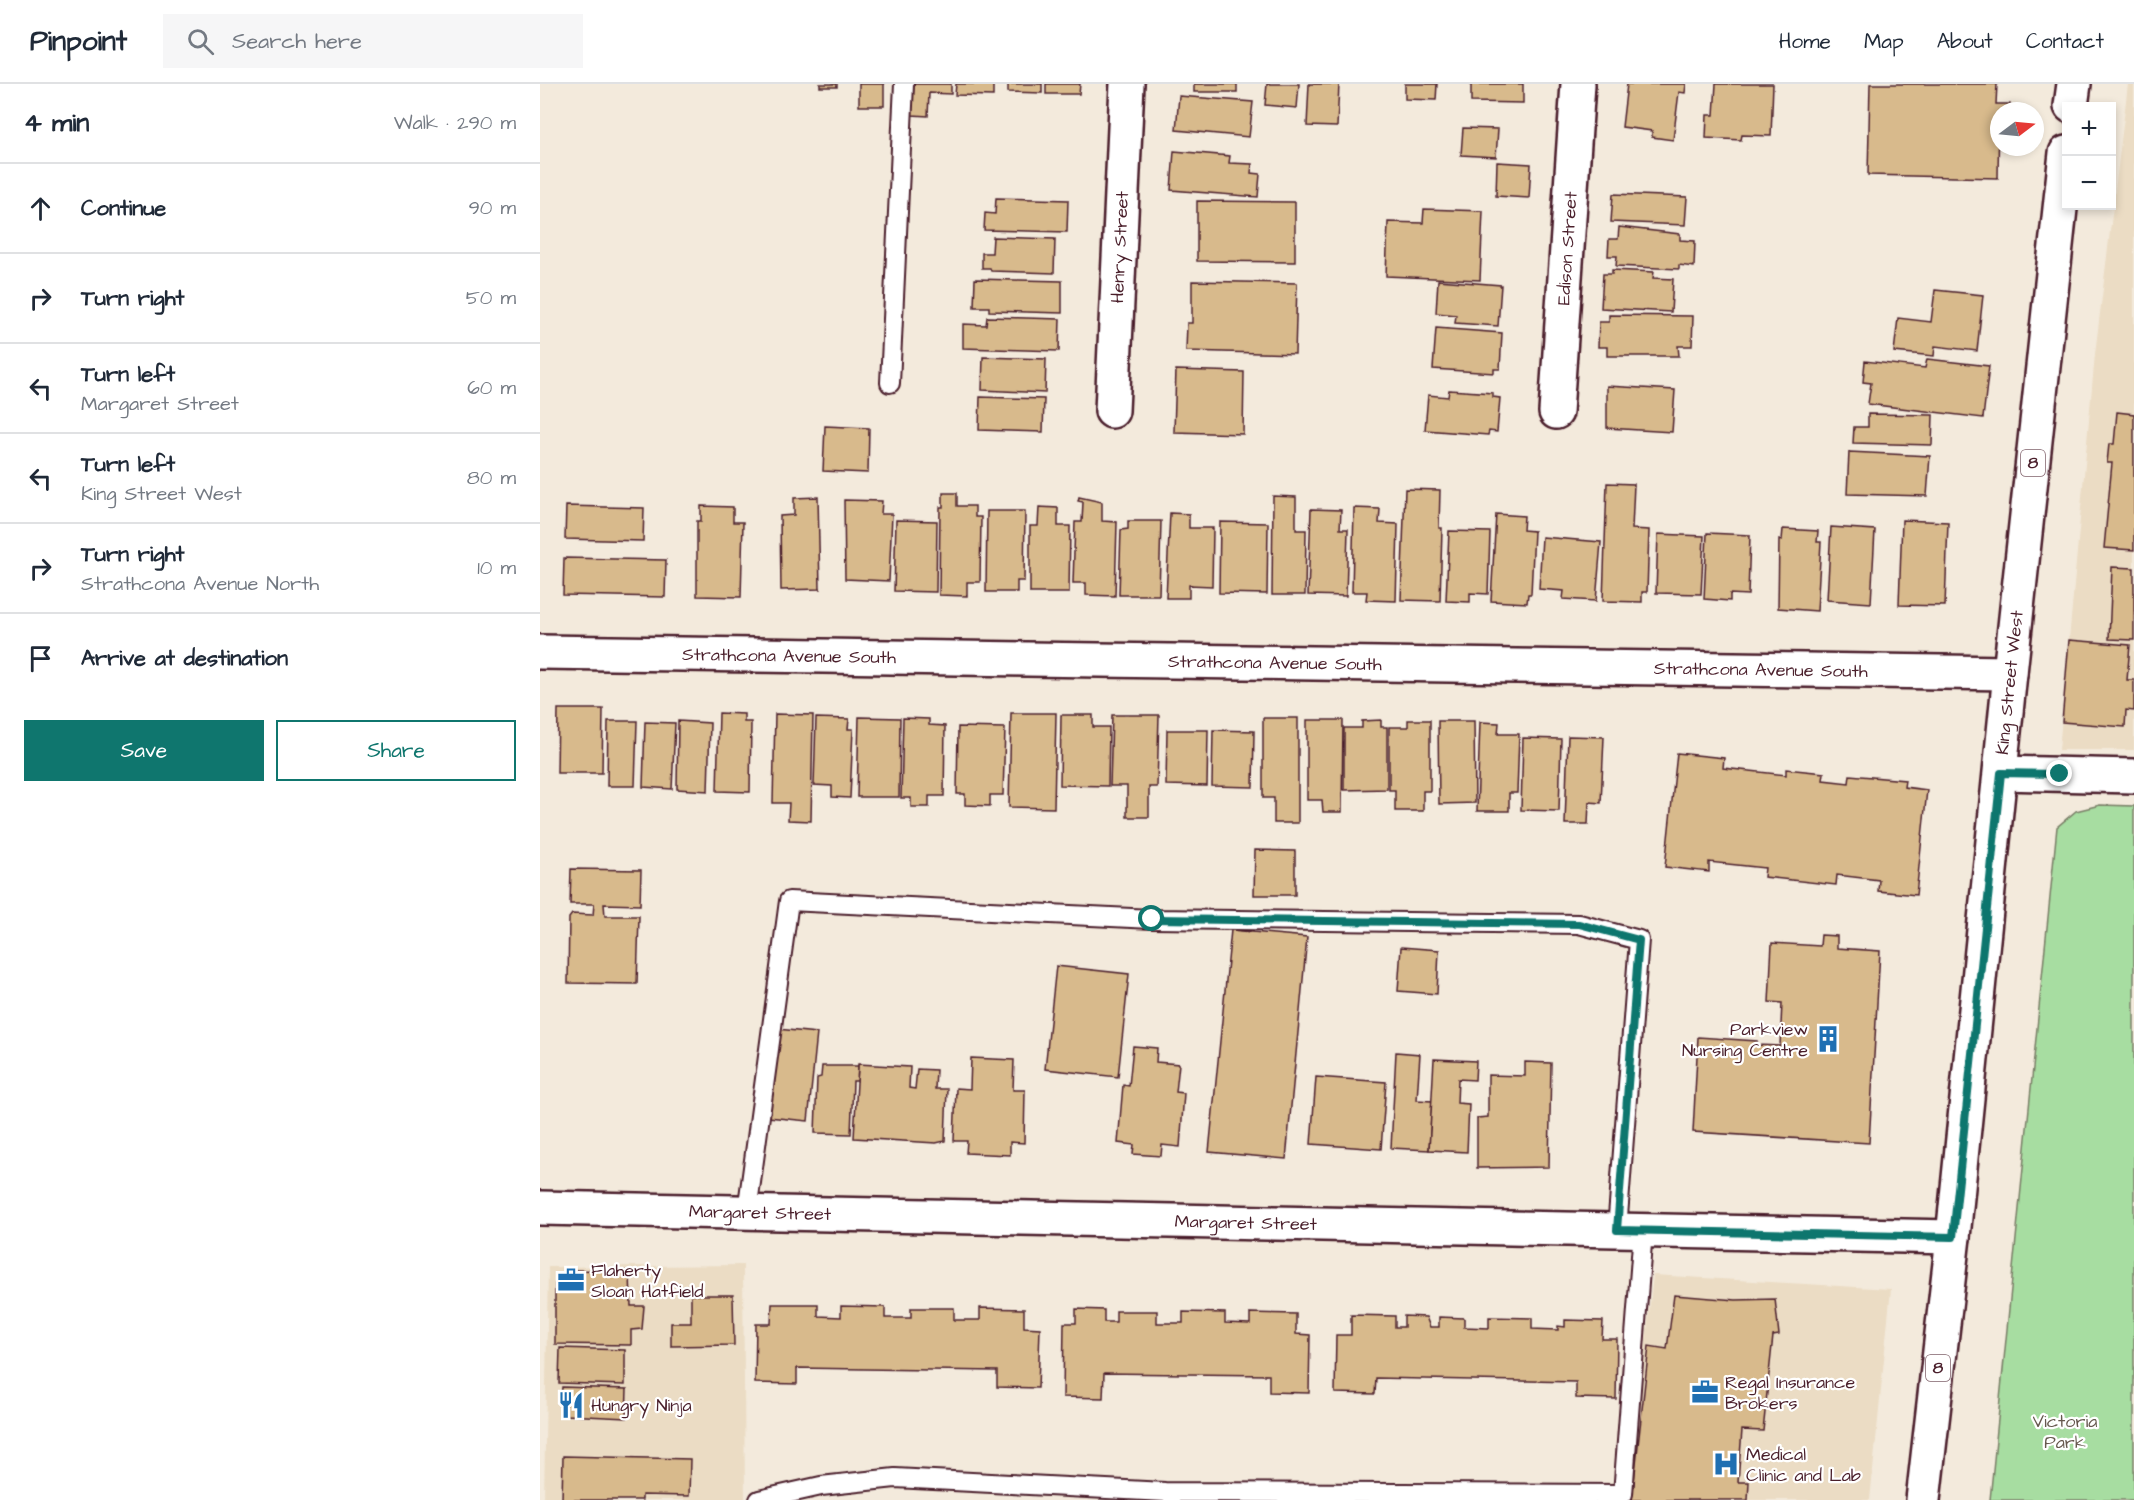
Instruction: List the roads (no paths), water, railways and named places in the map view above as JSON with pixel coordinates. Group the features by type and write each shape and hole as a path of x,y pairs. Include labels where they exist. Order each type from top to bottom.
{"street":[{"name":"Henry Street","path":"1112,411 1127,84"},
{"name":"Edison Street","path":"1556,412 1578,84"},
{"path":"2072,102 2074,84"},
{"name":"King Street West","path":"1923,1500 1953,1237 2010,673 2067,156"},
{"name":"Strathcona Avenue South","path":"540,652 2010,673"},
{"path":"2001,773 2134,776"},
{"name":"Margaret Street","path":"540,1208 1953,1237"}],"lane":[{"path":"890,383 904,84"},
{"path":"747,1212 789,901 1152,919 1579,924 1639,940 1623,1494 1165,1492 895,1478 821,1486 759,1500"}],"place":[{"name":"Parkview Nursing Centre","path":"1828,1039"},
{"name":"Flaherty Sloan Hatfield","path":"571,1280"},
{"name":"Regal Insurance Brokers","path":"1705,1392"},
{"name":"Hungry Ninja","path":"571,1405"},
{"name":"Medical Clinic and Lab","path":"1726,1464"}],"park label":[{"name":"Victoria Park","path":"2065,1431"}]}
